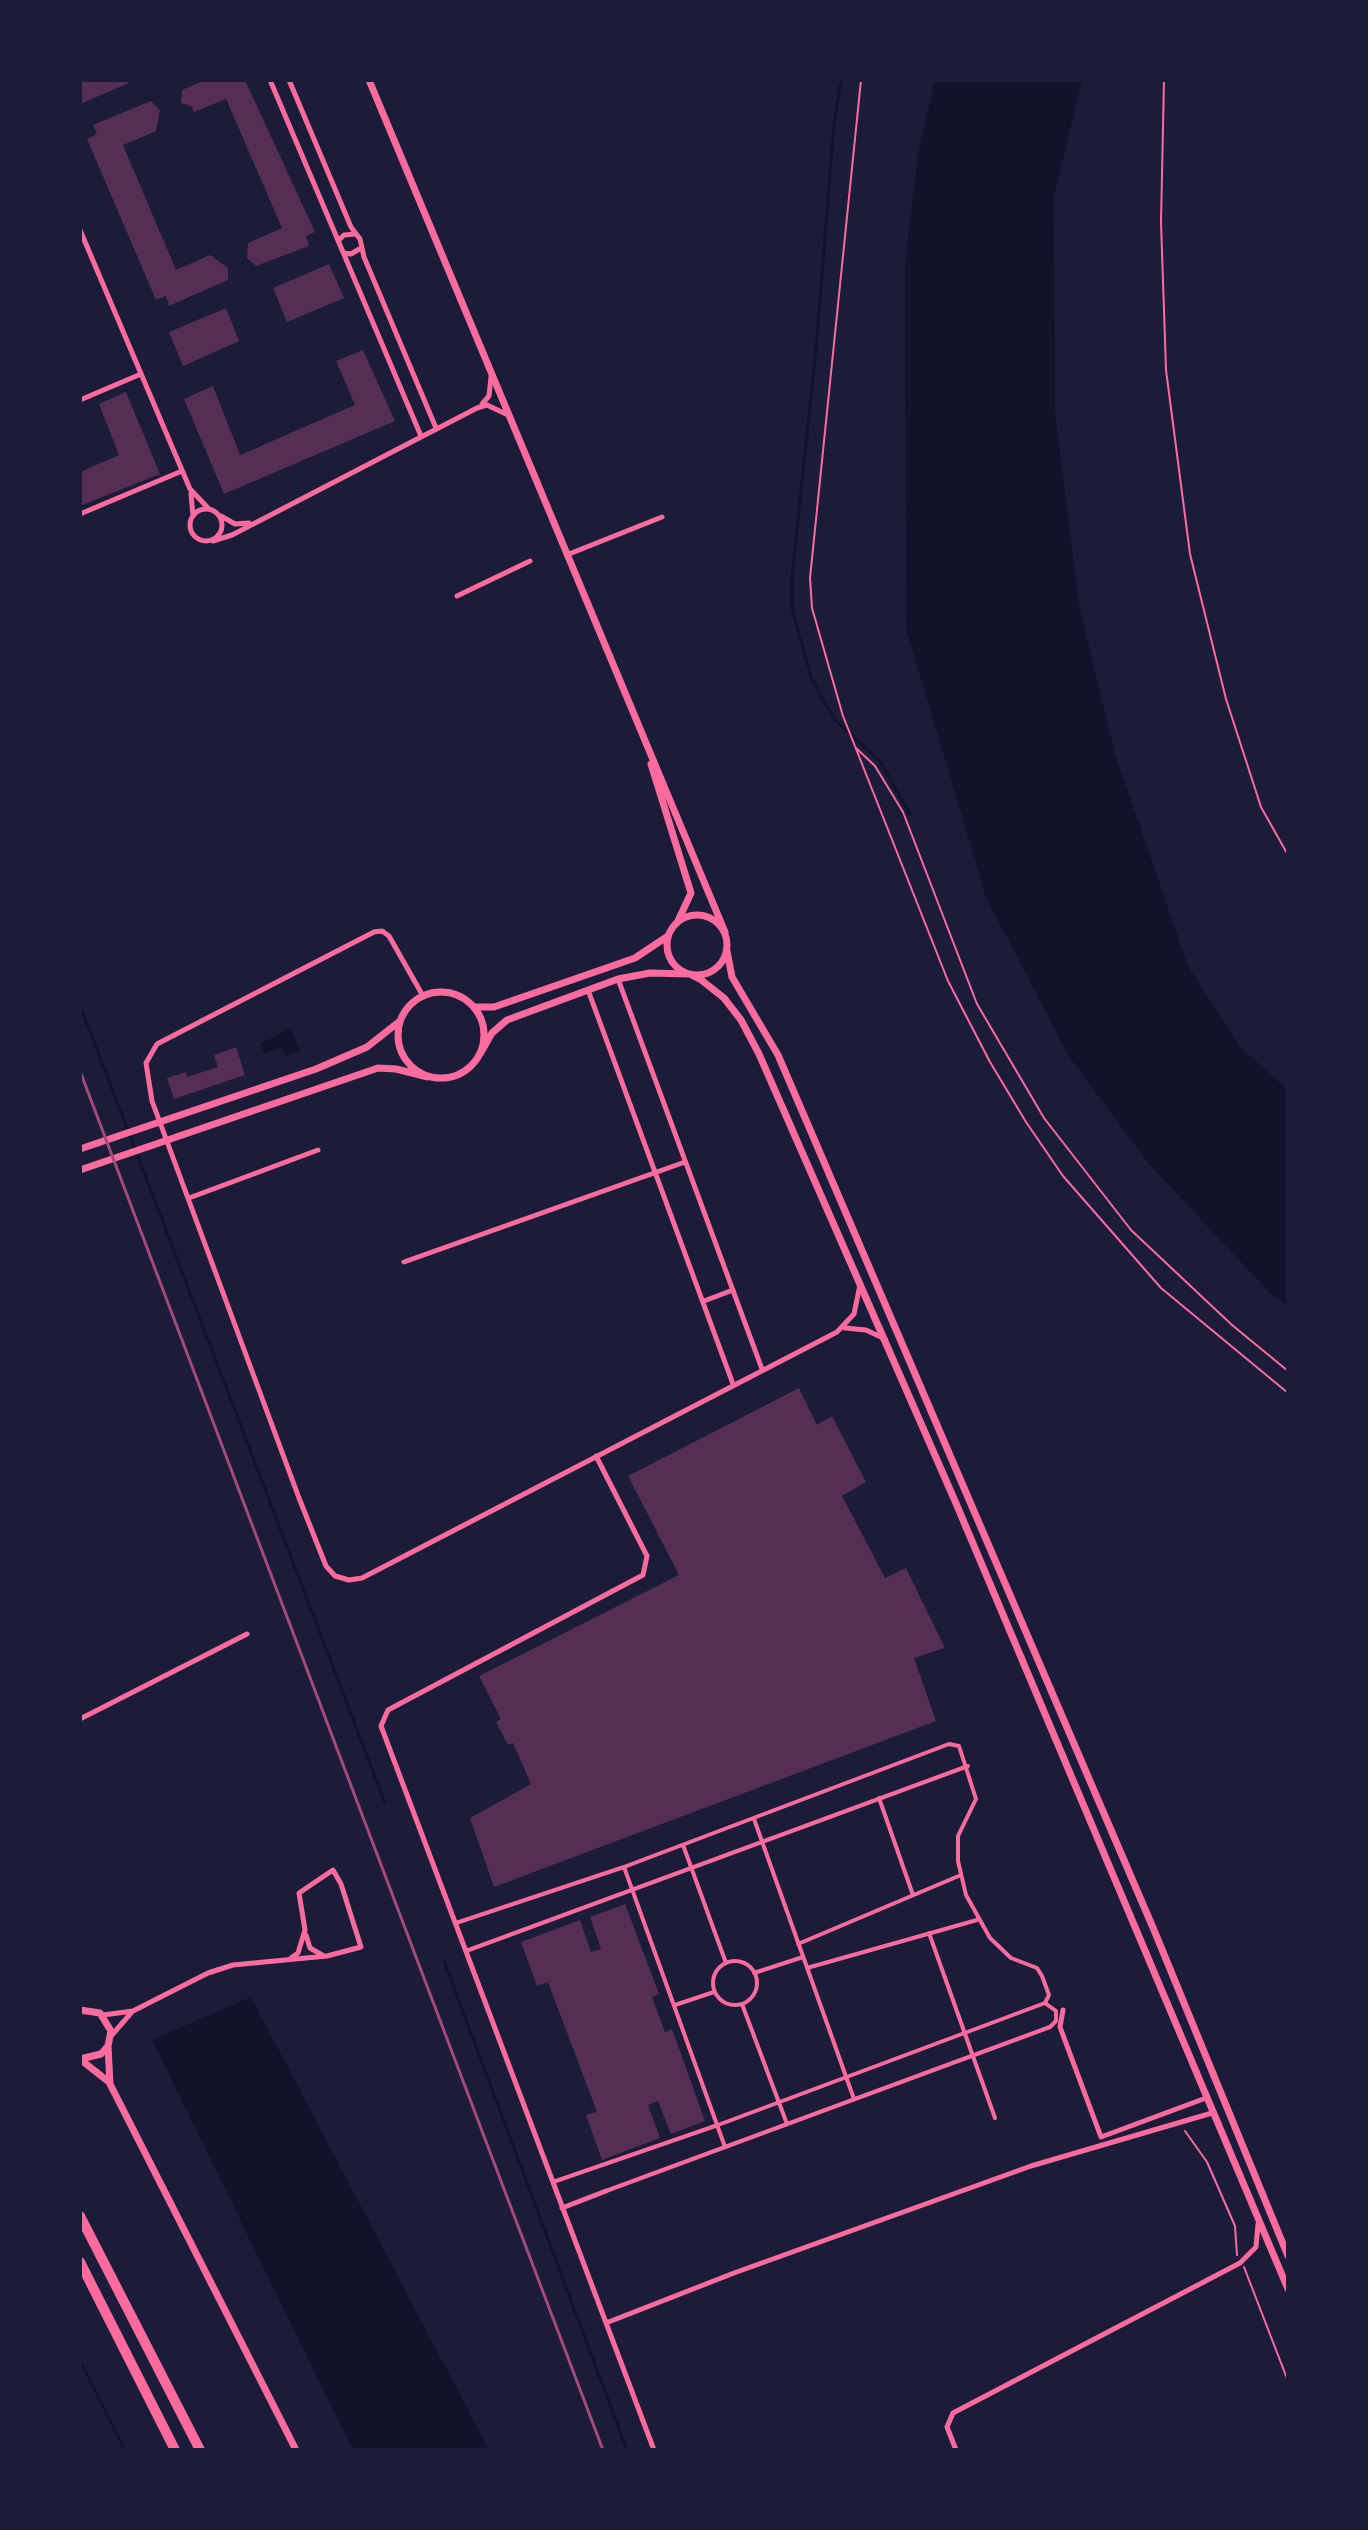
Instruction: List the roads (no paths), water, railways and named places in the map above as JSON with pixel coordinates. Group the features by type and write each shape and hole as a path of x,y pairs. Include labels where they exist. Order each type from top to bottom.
{"highway":[{"path":"80,2216 200,2450"},
{"path":"80,2262 175,2450"}],"street":[{"path":"270,80 421,436"},
{"path":"289,80 357,234 436,428"},
{"path":"369,80 514,420 725,932 732,977 778,1055 1136,1888 1288,2256"},
{"path":"80,230 190,489 193,516 190,526 193,536 202,541 213,541 254,523 477,408 492,406 514,420"},
{"path":"338,241 350,233 357,234"},
{"path":"343,253 351,254 361,248"},
{"path":"477,408 489,396 490,364"},
{"path":"80,400 141,374"},
{"path":"80,514 182,471"},
{"path":"190,489 209,509 235,524 254,523"},
{"path":"193,516 209,509"},
{"path":"213,541 222,529 219,514"},
{"path":"569,554 662,517"},
{"path":"457,596 530,561"},
{"path":"428,1077 406,1061 399,1049 400,1021 406,1009 423,996 449,993 478,1009 494,1007 643,955 668,936 677,923 691,893 644,738"},
{"path":"677,923 684,918 703,915 712,918 725,932"},
{"path":"423,996 389,936 378,931 157,1044 146,1063 152,1101 299,1498 326,1566 335,1576 359,1579 844,1328 856,1309 860,1283"},
{"path":"668,936 669,956 674,964 724,998 748,1032 885,1339 1288,2289"},
{"path":"80,1170 378,1068 453,1078 474,1064 492,1033 507,1020 618,979 658,972 699,975 718,968 727,951"},
{"path":"618,979 762,1369"},
{"path":"588,990 733,1384"},
{"path":"473,1005 484,1028 480,1054"},
{"path":"80,1149 316,1069 367,1047 400,1021"},
{"path":"189,1198 318,1150"},
{"path":"404,1262 685,1162"},
{"path":"704,1301 733,1290"},
{"path":"844,1328 866,1330 885,1339"},
{"path":"596,1456 647,1556 643,1575 388,1710 381,1720 384,1737 654,2450"},
{"path":"80,1719 247,1634"},
{"path":"456,1923 624,1867 949,1744 959,1746 968,1766 976,1799 958,1836 961,1875 977,1920 990,1938 1011,1958 1037,1968 1049,1995 1045,2003 718,2125 553,2182"},
{"path":"466,1951 690,1865 968,1766"},
{"path":"879,1798 913,1895"},
{"path":"754,1819 854,2099"},
{"path":"683,1845 726,1963"},
{"path":"624,1867 725,2147"},
{"path":"82,2007 103,2015 133,2011 208,1973 233,1965 327,1956 361,1947 341,1884 333,1870 299,1893 310,1948 327,1956"},
{"path":"798,1944 961,1875"},
{"path":"807,1968 977,1920"},
{"path":"291,1958 298,1953 305,1930"},
{"path":"929,1933 995,2118"},
{"path":"754,1973 803,1957"},
{"path":"741,1962 754,1973 754,1994 742,2004 728,2004 714,1992 715,1973 726,1963 741,1962"},
{"path":"674,2005 714,1992"},
{"path":"562,2208 1050,2027 1056,2021 1056,2011 1045,2003"},
{"path":"742,2004 787,2124"},
{"path":"1063,2010 1060,2027 1101,2137 1206,2098"},
{"path":"110,2084 108,2046 111,2036 133,2011"},
{"path":"103,2015 111,2036"},
{"path":"80,2059 97,2057 108,2046"},
{"path":"80,2059 110,2084 296,2450"},
{"path":"606,2323 1016,2171 1212,2113"},
{"path":"956,2450 948,2422 957,2410 1241,2262 1257,2245 1257,2220"}],"waterway":[{"path":"841,80 834,124 816,349 792,576 792,609 811,677 824,702 836,721 880,761 910,814"},
{"path":"80,1005 385,1803"},
{"path":"444,1961 627,2450"},
{"path":"80,2360 125,2450"}],"railway":[{"path":"80,1071 603,2450"}]}
